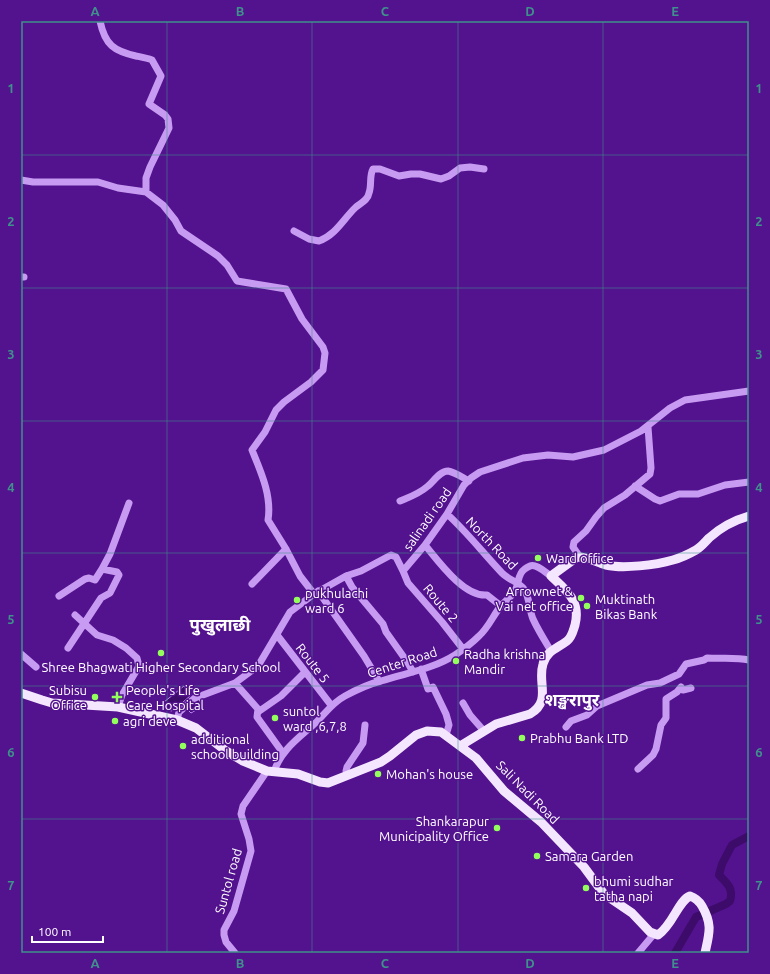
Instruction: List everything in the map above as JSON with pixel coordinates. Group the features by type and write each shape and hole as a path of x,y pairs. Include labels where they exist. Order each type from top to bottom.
{"main road":[{"path":"460,746 484,730 502,722 530,714 538,708 542,699 541,676 543,664 551,651 567,641 571,636 577,614 574,602 569,592 551,576 574,558 580,557 600,564 616,566 647,565 672,560 696,550 722,529 749,516"},
{"path":"21,693 52,703 118,707 177,720 196,728 226,751 243,761 270,772 298,774 320,782 328,783 381,762 421,732 436,731 446,735"},
{"name":"Sali Nadi Road","path":"446,735 476,758 511,798 533,814 541,822 584,867 604,894 626,909 654,934"},
{"path":"654,934 658,935 667,927 683,900 692,897 699,902 707,914 709,921 710,931 705,953"}],"street":[{"path":"100,21 102,32 113,48 120,52 152,60 162,76 149,104 151,107 162,111 168,120 169,128 161,142 146,178 146,192"},
{"path":"294,231 309,239 319,241 338,228 355,208 368,197 373,168 399,176 420,174 441,178 449,176 460,168 470,167 484,169"},
{"path":"21,180 33,182 98,182 118,188 146,192 163,205 181,231 218,256 227,265 237,281 286,289 302,319 323,347 325,356 322,370 311,382 284,402 276,410 265,432 252,450 268,496 270,509 268,520 286,549 300,576 316,592 364,656 379,681"},
{"name":"salinadi road","path":"177,720 179,712 195,698 235,682 258,666 290,612 316,592 391,555 396,557 403,571 426,545 469,481 480,472 523,458 548,456 573,457 604,450 648,427 670,408 685,400 749,390"},
{"path":"580,557 573,547 574,542 586,531 604,508 625,495 648,476 651,471 648,427"},
{"path":"400,501 417,494 440,474 445,472 451,472 469,481"},
{"path":"635,486 660,501 679,494 698,494 725,485 749,482"},
{"path":"59,596 85,579 89,578 95,580 110,554 129,503"},
{"name":"North Road","path":"447,514 473,539 508,579 518,583 525,591 532,618 551,651"},
{"path":"426,545 446,571 464,587 477,595 487,595 501,606"},
{"path":"252,584 286,549"},
{"name":"Center Road","path":"270,772 283,753 297,738 320,719 331,705 344,696 379,681 434,666 463,650 483,632 501,606 515,591 520,575 531,565 534,565 551,576"},
{"path":"68,648 101,598 110,593 119,574 117,572 102,569"},
{"name":"Route 2","path":"403,571 408,583 442,622 463,650"},
{"path":"346,576 352,587 383,624 386,632 413,672"},
{"path":"75,615 97,635 113,640 126,648 137,658 137,670 126,687 118,707"},
{"name":"Route 5","path":"277,636 331,705"},
{"path":"21,654 36,666"},
{"path":"566,727 571,721 587,715 597,706 647,685 660,684 676,675 686,664 707,658 724,659 738,657 749,660"},
{"path":"421,670 428,689 433,687 446,714 449,725 446,735"},
{"path":"258,712 281,696 305,672"},
{"path":"235,682 258,708 257,717 283,753"},
{"path":"638,769 653,755 656,749 661,725 666,718 666,699 677,692 681,687 683,690 691,688"},
{"path":"463,703 470,715 484,730"},
{"path":"348,775 346,771 347,768 363,743 363,732 365,725"},
{"name":"Suntol road","path":"235,953 226,942 224,930 234,911 250,851 249,839 241,814 243,806 270,772"},
{"path":"638,953 654,934"}],"shaded area":[{"path":"184,686 191,695 174,710 171,711 162,705 164,702"},
{"path":"198,698 201,703 195,708 196,710 191,713 187,709"}],"waterway":[{"path":"675,953 696,917 730,901 730,890 719,875 722,864 732,845 749,836"}],"place":[{"name":"Ward office","path":"538,558"},
{"name":"Arrownet & Vai net office","path":"581,598"},
{"name":"pukhulachi ward 6","path":"297,600"},
{"name":"Muktinath Bikas Bank","path":"587,606"},
{"name":"Shree Bhagwati Higher Secondary School","path":"161,653"},
{"name":"Radha krishna Mandir","path":"456,661"},
{"name":"Subisu Office","path":"95,697"},
{"name":"People's Life Care Hospital","path":"117,697"},
{"name":"suntol ward ,6,7,8","path":"275,718"},
{"name":"agri deve","path":"115,721"},
{"name":"Prabhu Bank LTD","path":"522,738"},
{"name":"additional school building","path":"183,746"},
{"name":"Mohan's house","path":"378,774"},
{"name":"Shankarapur Municipality Office","path":"497,828"},
{"name":"Samara Garden","path":"537,856"},
{"name":"bhumi sudhar tatha napi","path":"586,888"}],"district":[{"name":"पुखुलाछी","path":"220,625"},
{"name":"शङ्खरापुर","path":"572,700"}]}
